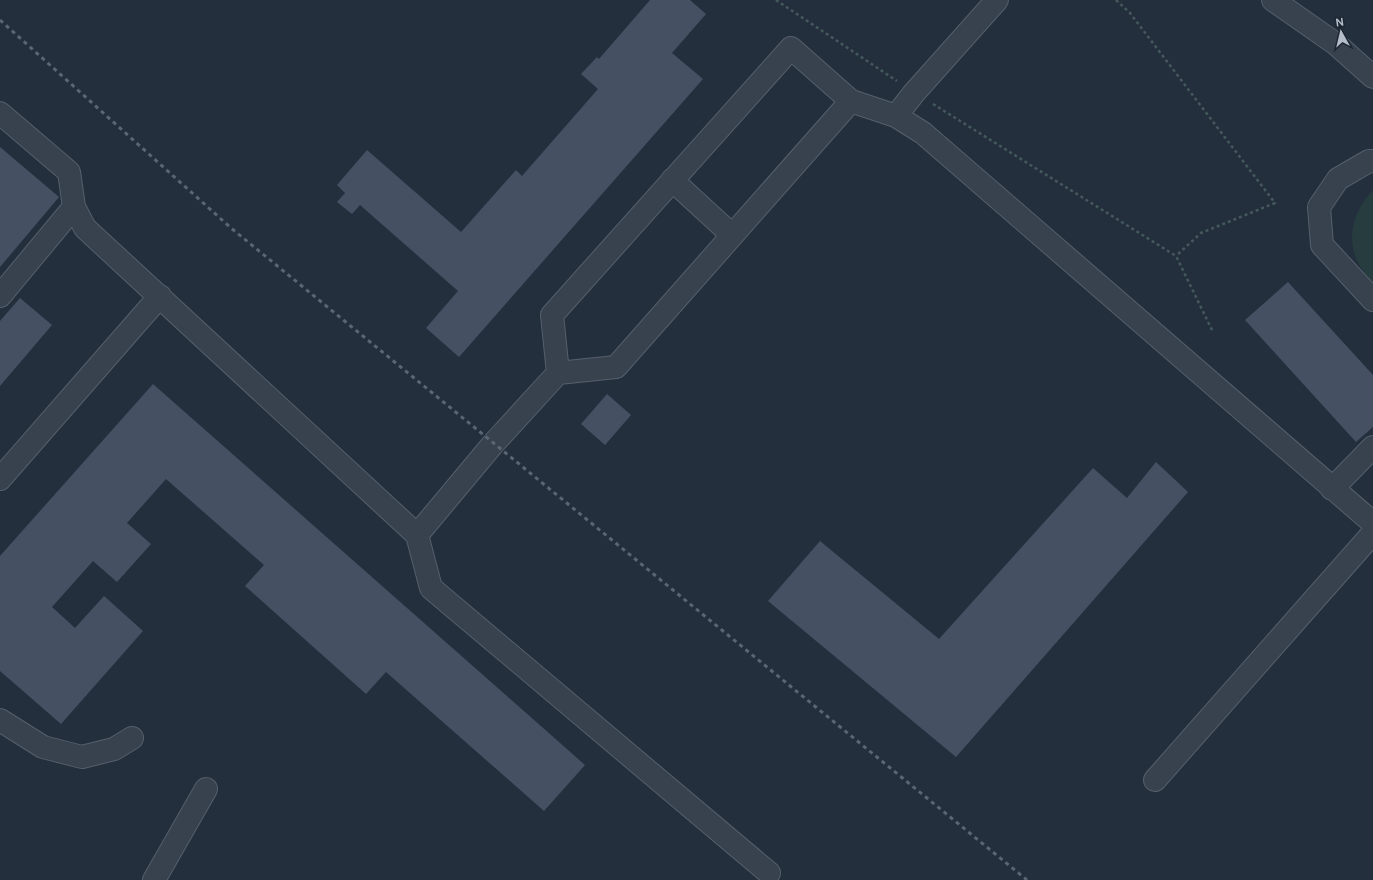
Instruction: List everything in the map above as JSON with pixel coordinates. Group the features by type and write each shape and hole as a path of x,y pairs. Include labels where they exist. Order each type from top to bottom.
{"lane":[{"path":"896,116 914,93 997,0"},
{"path":"1273,0 1336,44 1373,77"},
{"path":"558,373 552,315 790,48 851,101 896,116 923,133 1373,523"},
{"path":"418,535 493,444 558,373 616,367 851,101"},
{"path":"0,113 69,172 74,207 85,228 418,535 431,588 769,873"},
{"path":"1373,161 1369,161 1338,179 1319,207 1322,245 1373,300"},
{"path":"672,180 732,235"},
{"path":"0,296 74,207"},
{"path":"0,480 160,296"},
{"path":"1332,489 1373,447"},
{"path":"1155,780 1373,533"},
{"path":"0,720 43,746 82,757 114,748 132,738"},
{"path":"154,880 206,789"}],"path":[{"path":"776,0 914,93 1176,256 1212,330"},
{"path":"1116,0 1130,13 1275,203 1201,233 1176,256"}],"green space":[{"path":"1373,190 1373,282 1363,271 1357,260 1353,248 1352,236 1358,212 1364,201"}],"building":[{"path":"650,0 690,0 706,14 672,53 703,79 459,357 426,328 458,291 360,205 352,214 337,202 345,193 337,185 367,150 461,232 516,170 522,176 598,89 581,74 597,57 599,59"},
{"path":"0,147 59,197 0,267"},
{"path":"1288,282 1373,375 1373,427 1356,442 1245,320"},
{"path":"20,298 52,325 0,386 0,321"},
{"path":"153,384 585,765 544,811 386,672 366,694 245,586 264,565 166,479 127,523 151,544 117,582 93,561 52,607 75,628 104,596 143,631 61,724 0,671 0,556"},
{"path":"607,394 631,415 605,445 581,424"},
{"path":"1156,462 1188,492 956,757 768,601 820,541 939,639 1093,468 1127,498"}],"railway":[{"path":"0,20 231,228 1027,880"}]}
